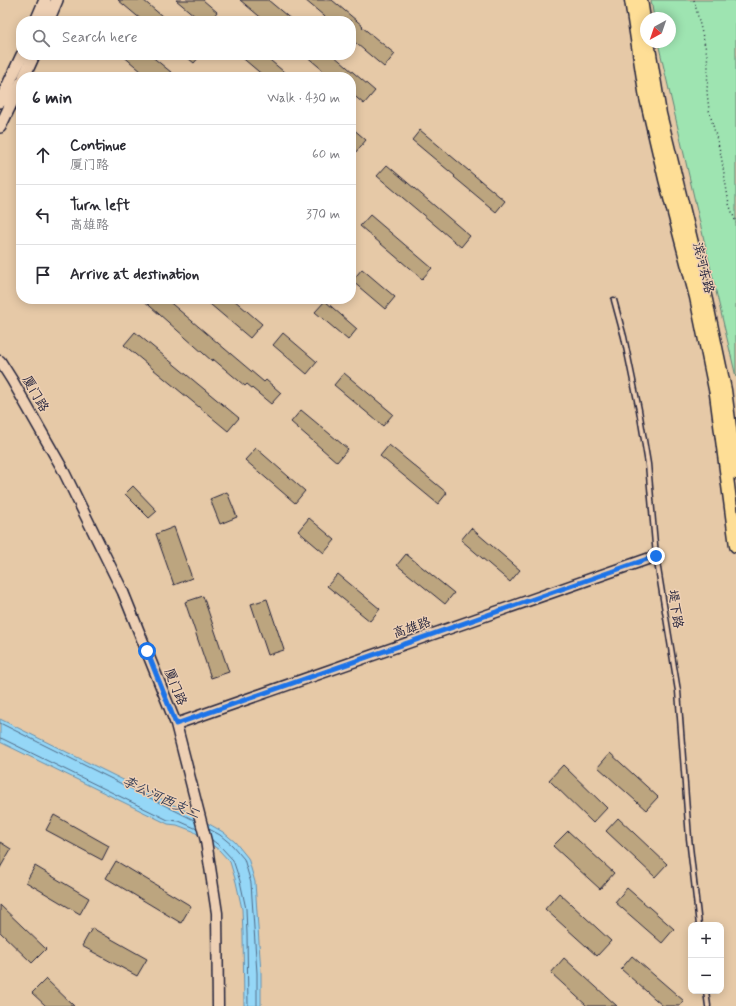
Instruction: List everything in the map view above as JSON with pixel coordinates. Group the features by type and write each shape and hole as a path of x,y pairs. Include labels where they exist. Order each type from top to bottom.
{"main road":[{"path":"38,16 45,0"},
{"path":"50,16 58,0"},
{"name":"滨河东路","path":"631,0 646,98 696,297 716,394 736,546"},
{"path":"641,0 643,12"},
{"name":"滨河东路","path":"649,48 660,114 706,300 725,390 736,473"},
{"path":"0,102 20,60"},
{"path":"26,72 32,60"},
{"path":"0,127 16,93"}],"street":[{"name":"厦门路","path":"0,361 62,468 123,592 176,724 206,841 217,913 218,1006"},
{"name":"高雄路","path":"176,724 656,556"}],"lane":[{"name":"堤下路","path":"614,300 624,337 648,464 656,556 678,691 689,838 699,922"},
{"path":"706,994 708,1006"}],"path":[{"path":"694,0 707,54 707,92 709,110 721,155 729,204 736,223"}],"green space":[{"path":"651,0 736,0 736,377 659,48 676,48 676,12 653,12"}],"water":[{"path":"0,719 190,813 223,832 235,842 248,858 255,882 261,973 261,1006 244,1006 242,909 230,862 219,850 193,831 177,825 168,824 0,742"}],"building":[{"path":"118,0 143,0 162,16 137,16"},
{"path":"176,0 203,0 217,12 214,16 195,16"},
{"path":"240,0 268,0 287,16 259,16"},
{"path":"305,0 332,0 351,16 324,16"},
{"path":"356,20 363,26 362,27 395,54 384,67 356,43"},
{"path":"128,60 156,60 171,72 142,72"},
{"path":"245,60 270,60 284,72 259,72"},
{"path":"311,60 339,60 353,72 325,72"},
{"path":"356,75 375,91 364,104 356,97"},
{"path":"420,130 505,201 496,212 412,140"},
{"path":"356,131 366,140 356,152"},
{"path":"387,165 470,236 461,247 377,176"},
{"path":"370,215 432,268 422,279 360,226"},
{"path":"362,269 395,297 385,309 356,284 356,276"},
{"path":"148,304 172,304 264,382 266,380 281,393 271,404 247,384 245,386 213,359 212,361"},
{"path":"210,304 239,304 262,324 250,338"},
{"path":"322,304 328,304 357,329 348,340 315,312"},
{"path":"135,332 239,418 228,431 124,345"},
{"path":"283,333 317,362 307,374 273,345"},
{"path":"344,373 393,414 383,426 334,385"},
{"path":"301,410 348,449 337,462 291,422"},
{"path":"389,445 447,493 438,504 380,456"},
{"path":"256,448 305,491 295,503 245,460"},
{"path":"133,486 157,511 149,518 125,494"},
{"path":"227,492 237,517 220,524 210,499"},
{"path":"309,518 335,540 324,553 298,531"},
{"path":"174,527 192,578 174,585 156,534"},
{"path":"471,528 520,570 510,582 461,540"},
{"path":"406,554 454,593 445,604 397,565"},
{"path":"338,574 380,609 370,621 327,586"},
{"path":"203,596 229,672 211,678 185,602"},
{"path":"267,599 284,650 268,655 251,604"},
{"path":"610,753 658,797 646,810 598,767"},
{"path":"563,765 607,808 593,823 549,780"},
{"path":"54,815 109,846 102,860 46,830"},
{"path":"618,818 667,864 655,877 606,831"},
{"path":"568,831 614,873 600,889 553,846"},
{"path":"0,842 11,849 0,868"},
{"path":"116,861 191,906 181,923 106,878"},
{"path":"35,866 89,898 80,914 26,882"},
{"path":"627,888 674,929 662,943 615,902"},
{"path":"559,893 611,941 597,956 545,909"},
{"path":"0,905 46,949 32,963 0,932"},
{"path":"92,928 147,959 137,976 82,946"},
{"path":"632,956 684,1001 680,1006 663,1006 621,969"},
{"path":"564,958 617,1006 587,1006 551,973"},
{"path":"46,979 74,1006 46,1006 32,993"}],"route":[{"path":"147,651 176,724 656,556"}],"water label":[{"name":"李公河西支二","path":"161,798"}]}
